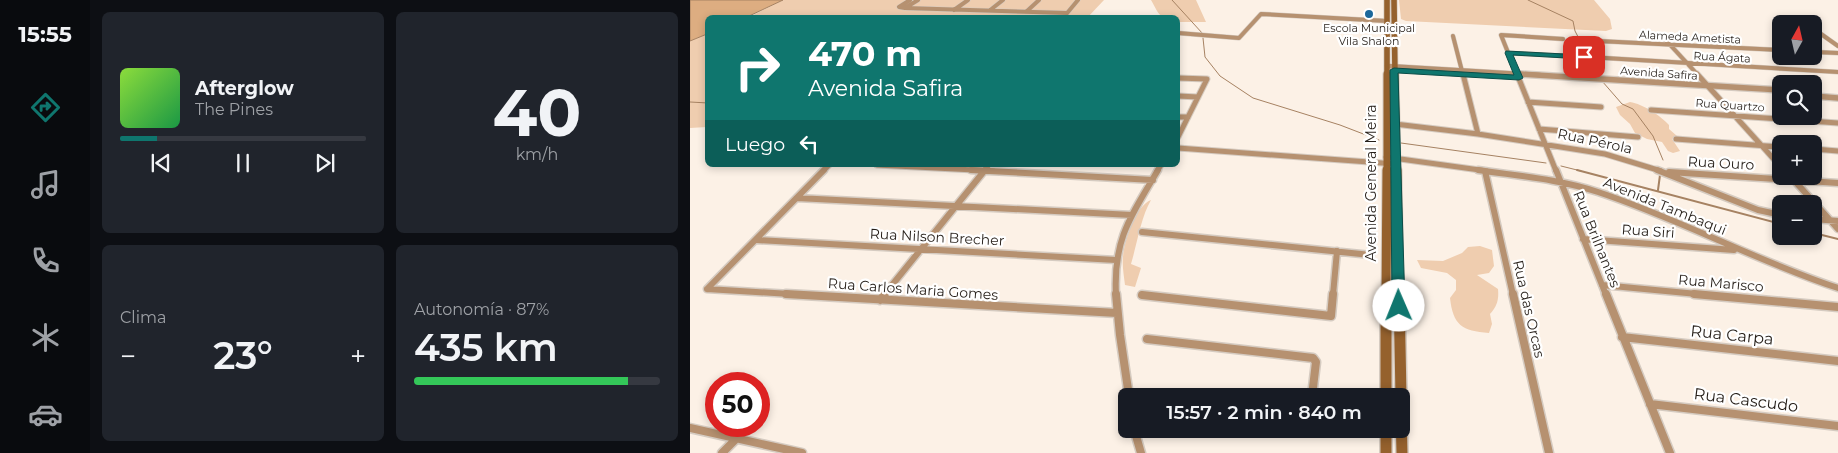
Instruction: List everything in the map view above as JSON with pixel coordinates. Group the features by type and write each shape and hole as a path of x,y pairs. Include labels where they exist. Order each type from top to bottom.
{"main road":[{"name":"Avenida General Meira","path":"1387,0 1391,21"},
{"name":"Avenida General Meira","path":"1386,388 1378,256 1386,160 1391,21 1394,0"},
{"name":"Avenida General Meira","path":"1390,68 1395,124 1401,388"},
{"path":"1386,438 1386,453"},
{"path":"1402,438 1402,453"}],"street":[{"path":"910,0 899,7 1067,12"},
{"path":"905,8 918,0"},
{"path":"954,10 968,0"},
{"path":"989,11 1003,0"},
{"path":"1026,12 1039,0"},
{"path":"1065,15 1078,0"},
{"path":"1180,33 1239,38 1261,14 1391,21"},
{"name":"Rua Brilhantes","path":"1563,38 1501,35 1670,453"},
{"path":"1661,35 1772,156"},
{"path":"1822,35 1838,46"},
{"path":"1452,36 1478,134"},
{"name":"Alameda Ametista","path":"1598,40 1772,50"},
{"path":"1822,52 1838,53"},
{"path":"1508,53 1584,57"},
{"name":"Rua Ágata","path":"1605,58 1838,72"},
{"name":"Avenida Safira","path":"1390,68 1772,91"},
{"path":"1180,78 1207,79 1180,133"},
{"path":"1822,95 1838,96"},
{"path":"1180,96 1198,97"},
{"path":"1528,102 1601,107"},
{"name":"Rua Quartzo","path":"1651,110 1838,123"},
{"path":"1180,117 1188,117"},
{"name":"Rua Pérola","path":"1395,124 1544,143 1605,154 1663,172 1758,210 1772,213"},
{"path":"1539,129 1638,137"},
{"path":"1676,139 1772,146"},
{"name":"Avenida Tambaqui","path":"1180,148 1386,160 1561,182 1596,191 1638,206 1804,277 1838,288"},
{"path":"1822,150 1838,151"},
{"path":"757,240 827,167"},
{"path":"950,167 1153,180"},
{"path":"1128,388 1117,313 1116,260 1122,232 1161,167"},
{"path":"880,300 987,168"},
{"name":"Rua das Orcas","path":"1485,171 1549,453"},
{"name":"Rua Ouro","path":"1663,172 1772,177"},
{"name":"Rua Ouro","path":"1822,181 1838,183"},
{"path":"1798,185 1838,229"},
{"path":"797,198 1132,215"},
{"path":"1822,220 1838,221"},
{"path":"1142,232 1378,256"},
{"name":"Rua Siri","path":"1583,239 1740,250"},
{"name":"Rua Nilson Brecher","path":"757,240 1116,260"},
{"name":"Rua Carlos Maria Gomes","path":"757,240 707,289 1117,313"},
{"path":"1142,295 1331,316 1337,251"},
{"name":"Rua Marisco","path":"1602,285 1838,307"},
{"name":"Rua Carpa","path":"1622,337 1838,360"},
{"path":"1147,339 1313,358 1316,362 1313,388"},
{"name":"Rua Cascudo","path":"1650,404 1838,426"},
{"path":"690,428 802,453"},
{"path":"722,453 737,438"},
{"path":"1137,438 1141,453"}],"shaded area":[{"path":"690,0 783,0 751,15 705,15 705,35 690,41"},
{"path":"783,0 1104,0 1090,15 753,15"},
{"path":"1151,0 1196,0 1206,22 1180,22 1180,15 1160,15"},
{"path":"1399,0 1594,0 1610,19 1612,29 1606,31 1406,21 1401,19"},
{"path":"705,35 705,127 690,128 690,41"},
{"path":"1630,102 1657,114 1666,122 1669,125 1669,129 1677,136 1672,139 1680,151 1673,153 1668,151 1662,142 1647,139 1635,133 1616,107"},
{"path":"1151,200 1142,222 1131,264 1141,268 1135,287 1125,285 1123,260 1128,234 1140,209"},
{"path":"1480,246 1492,250 1494,266 1489,273 1477,275 1498,289 1497,303 1490,314 1492,324 1489,333 1472,330 1460,325 1451,307 1450,298 1456,290 1456,280 1447,273 1421,268 1417,260 1443,261 1462,253 1468,247"}],"waterway":[{"path":"1172,0 1203,34"},
{"path":"1528,0 1573,21 1575,31 1599,77"},
{"path":"1203,38 1205,57 1220,76 1253,98 1340,125 1379,140"},
{"path":"1602,81 1622,104 1633,109 1653,136 1663,160"},
{"path":"690,102 705,103"},
{"path":"1401,143 1546,163"},
{"path":"1561,166 1577,170"},
{"path":"1577,170 1581,171"},
{"path":"1577,170 1772,222"},
{"path":"1658,190 1660,175"},
{"path":"1822,235 1838,239"}],"place":[{"name":"Escola Municipal Vila Shalon","path":"1369,14"}],"route":[{"path":"1399,306 1394,70 1519,78 1508,53 1584,57"}]}
